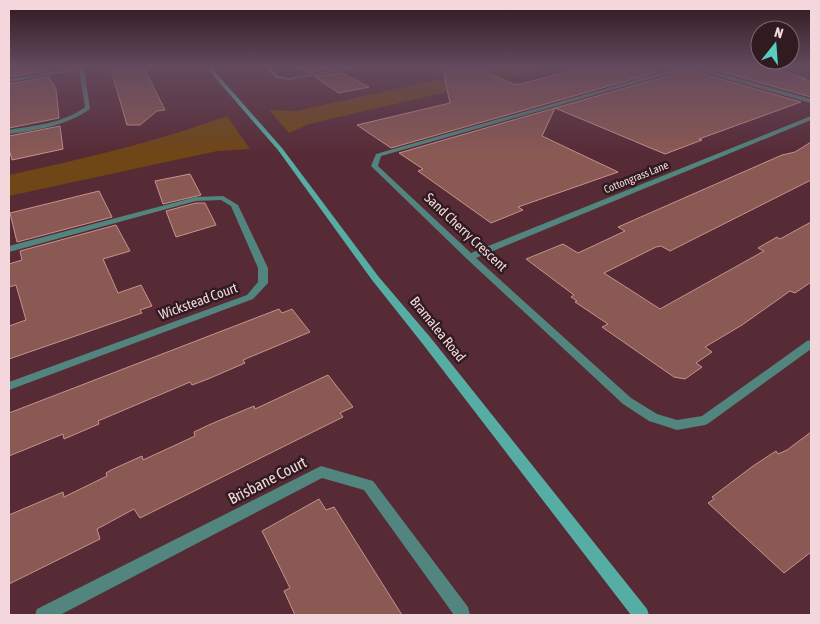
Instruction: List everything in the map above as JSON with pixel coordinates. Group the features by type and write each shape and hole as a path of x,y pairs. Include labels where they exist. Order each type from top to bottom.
{"main road":[{"name":"Bramalea Road","path":"233,95 280,149 375,278 426,340 641,615"}],"street":[{"path":"9,132 63,122 78,116 88,108 86,95"},
{"name":"Sand Cherry Crescent","path":"588,95 378,155 374,166 470,257 627,400 653,418 677,425 705,420 811,344"},
{"path":"791,95 811,101"},
{"name":"Cottongrass Lane","path":"470,257 811,118"},
{"name":"Wickstead Court","path":"9,250 196,199 223,198 234,205 263,268 263,284 250,297 9,386"},
{"name":"Brisbane Court","path":"43,615 321,472 368,486 462,615"}],"shaded area":[{"path":"368,95 432,95 309,124 289,133 269,110 296,111"},
{"path":"227,116 250,149 217,151 9,196 9,175 146,142"}],"building":[{"path":"9,95 57,95 59,118 9,128"},
{"path":"118,95 158,95 165,110 157,111 140,125 127,125"},
{"path":"448,95 577,95 391,148 357,125 450,103"},
{"path":"600,95 777,95 801,102 699,139 702,140 665,154 555,108"},
{"path":"555,108 542,136 618,172 518,207 523,210 491,223 418,171 423,169 399,153"},
{"path":"60,126 63,149 12,160 9,149 9,136"},
{"path":"811,142 811,180 670,251 661,246 656,247 604,273 660,309 764,251 758,248 777,237 780,239 811,222 811,282 795,293 790,291 742,325 705,347 712,352 696,363 702,367 685,379 674,377 602,327 608,324 575,302 577,301 571,297 574,295 526,259 563,244 578,253 625,231 618,227 782,155 795,152"},
{"path":"190,174 201,195 163,204 155,181"},
{"path":"99,191 112,217 17,242 10,213"},
{"path":"196,203 205,203 216,225 176,237 166,211"},
{"path":"116,225 130,251 103,259 118,293 141,285 152,306 140,310 142,313 9,359 9,326 26,320 16,285 9,287 9,264 22,260 20,251"},
{"path":"279,309 282,313 292,309 310,332 243,360 245,363 208,379 192,385 190,382 98,421 99,424 64,439 63,434 9,456 9,413"},
{"path":"328,375 353,407 340,413 343,417 140,518 134,509 97,529 100,539 9,584 9,515 63,492 64,497 107,476 106,473 111,470 142,456 143,460 195,436 194,432 211,424 254,406 255,409"},
{"path":"811,432 811,552 784,573 708,503 714,499 712,497 753,466 776,451 778,454 787,450"},
{"path":"319,499 326,510 334,507 402,615 295,615 284,591 290,588 262,531"}]}
